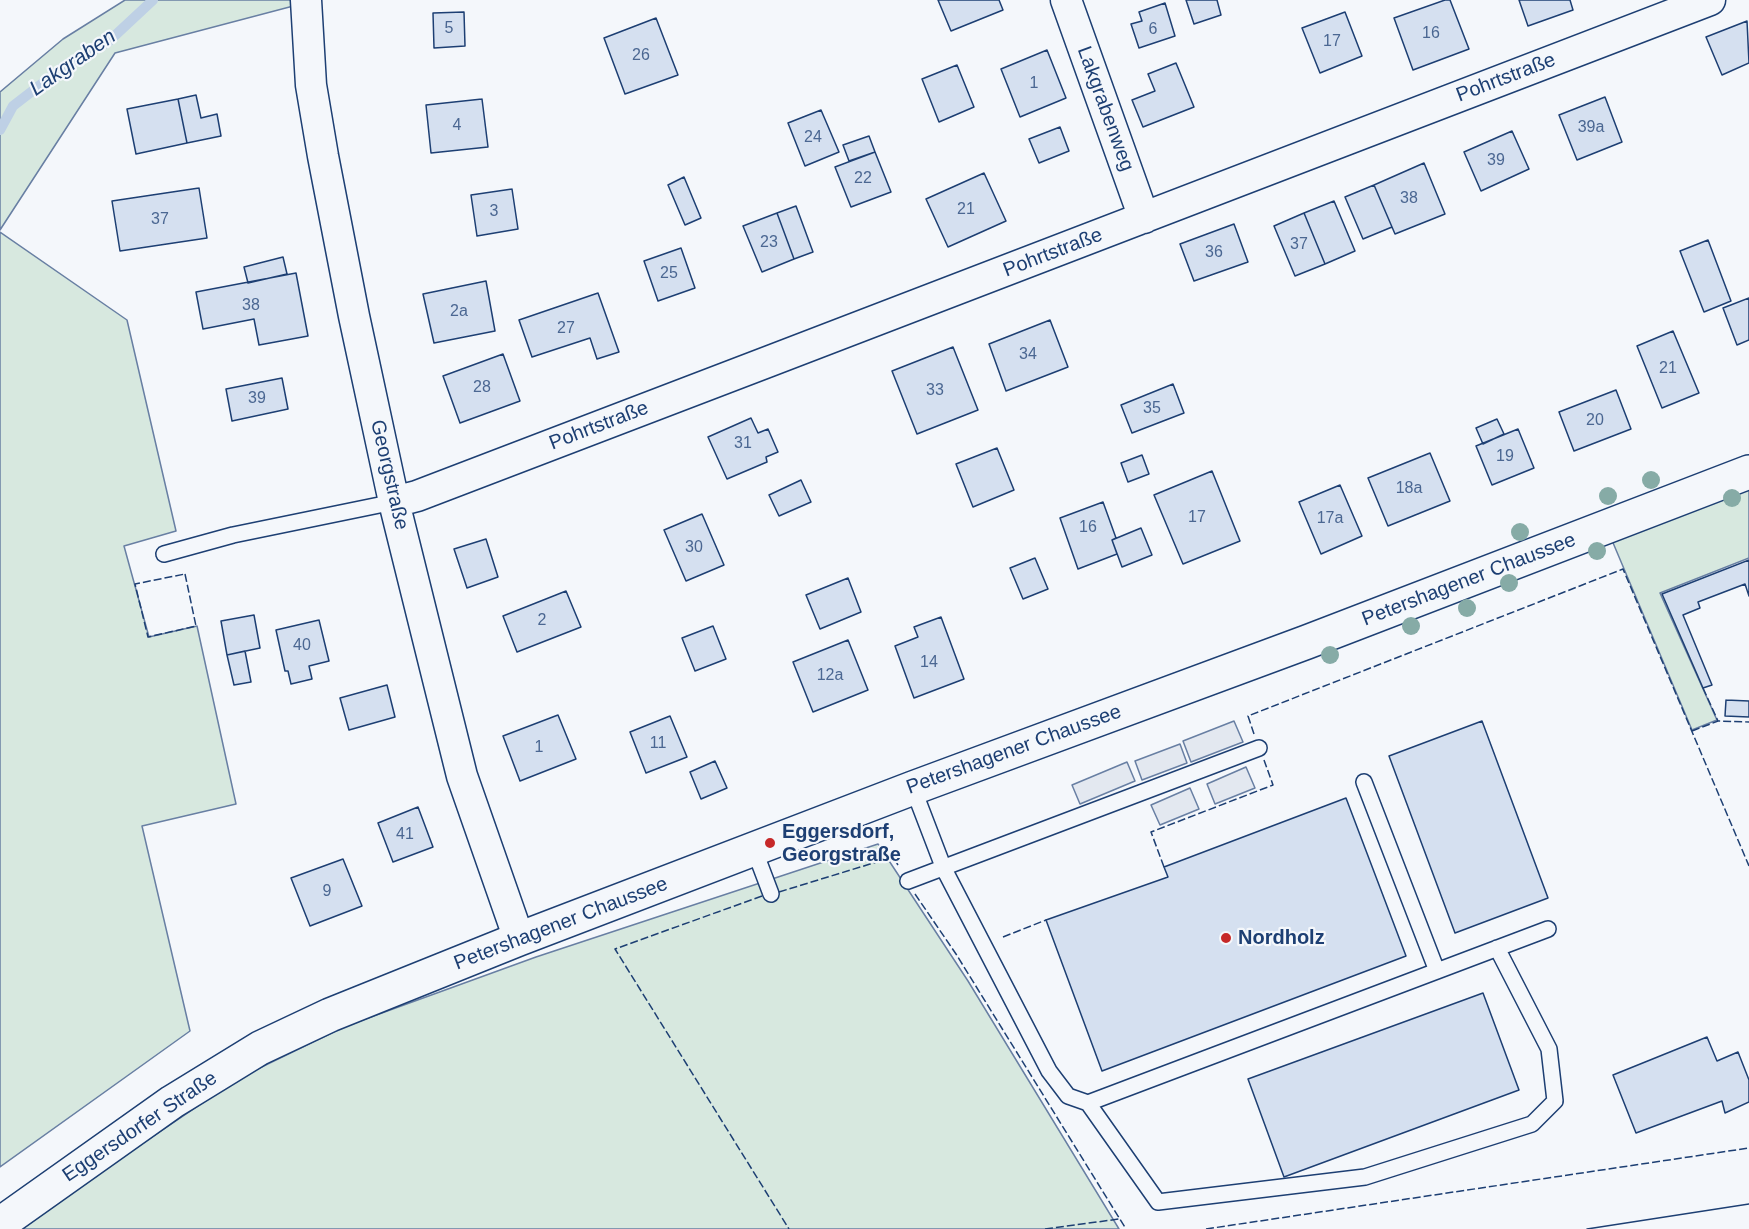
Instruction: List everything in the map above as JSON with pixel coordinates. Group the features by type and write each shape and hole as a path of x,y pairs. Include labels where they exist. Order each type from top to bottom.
{"street":[{"name":"Georgstraße","path":"306,0 311,85 322,156 394,502 462,776 519,939"},
{"name":"Lakgrabenweg","path":"1066,0 1144,218"},
{"name":"Pohrtstraße","path":"394,502 417,496 1710,0"},
{"name":"Petershagener Chaussee","path":"283,1036 519,939 913,788 1307,642 1749,472"},
{"name":"Eggersdorfer Straße","path":"0,1224 172,1102 283,1036"}],"lane":[{"path":"164,554 233,535 394,502"},
{"path":"908,881 1259,748"},
{"path":"1364,782 1437,971"},
{"path":"913,788 944,869 1049,1071 1068,1096 1088,1104 1158,1202 1365,1177 1533,1124 1555,1101 1549,1049 1497,948"},
{"path":"754,849 771,894"},
{"path":"1088,1104 1548,929"}],"shaded area":[{"path":"125,0 316,0 115,53 0,230 0,92 63,39"},
{"path":"0,232 127,320 176,531 124,546 149,637 197,626 236,804 142,826 190,1031 0,1167"},
{"path":"1749,485 1749,558 1660,593 1717,720 1692,730 1611,538"},
{"path":"1234,721 1243,742 1191,762 1183,741"},
{"path":"1180,744 1187,763 1142,780 1135,761"},
{"path":"1127,762 1135,781 1080,804 1072,785"},
{"path":"1246,767 1255,788 1215,804 1207,784"},
{"path":"1190,788 1199,809 1160,825 1151,805"},
{"path":"878,844 968,981 1119,1229 22,1229 115,1162 241,1077 346,1026 536,957"}],"building":[{"path":"938,0 999,0 1003,10 951,31"},
{"path":"1186,0 1217,0 1221,15 1194,24"},
{"path":"1450,0 1469,49 1413,70 1394,18"},
{"path":"1519,0 1570,0 1573,10 1528,26"},
{"path":"1165,3 1175,36 1139,48 1131,24 1142,21 1139,12"},
{"path":"464,12 465,46 434,48 433,13"},
{"path":"1345,12 1362,56 1320,73 1302,28"},
{"path":"656,18 678,75 625,94 604,38"},
{"path":"1747,21 1749,63 1722,75 1706,37"},
{"path":"1047,50 1066,98 1020,117 1001,69"},
{"path":"1176,63 1194,107 1143,127 1132,100 1155,91 1148,74"},
{"path":"957,65 974,107 939,122 922,79"},
{"path":"196,95 201,118 217,114 221,136 187,143 178,99"},
{"path":"1605,97 1622,142 1577,160 1559,115"},
{"path":"178,99 187,143 136,154 127,109"},
{"path":"482,99 488,147 431,153 426,105"},
{"path":"821,110 839,152 805,166 788,123"},
{"path":"1060,127 1069,151 1039,163 1029,139"},
{"path":"1512,131 1529,169 1481,191 1464,152"},
{"path":"869,136 875,152 849,161 843,145"},
{"path":"875,152 891,192 851,207 835,167"},
{"path":"1424,163 1445,214 1395,234 1374,185"},
{"path":"984,173 1006,221 948,247 926,199"},
{"path":"684,177 701,218 685,225 668,185"},
{"path":"1374,185 1392,227 1363,239 1345,197"},
{"path":"199,188 207,238 120,251 112,201"},
{"path":"512,189 518,229 477,236 471,195"},
{"path":"1334,201 1355,251 1325,264 1304,213"},
{"path":"796,206 813,252 794,259 777,213"},
{"path":"777,213 794,259 762,272 743,226"},
{"path":"1304,213 1325,264 1295,276 1274,226"},
{"path":"1234,224 1248,262 1194,281 1180,244"},
{"path":"1708,240 1731,301 1704,312 1680,251"},
{"path":"681,248 695,288 658,301 644,261"},
{"path":"283,257 287,274 248,283 244,267"},
{"path":"296,273 308,336 259,345 254,319 203,329 196,292"},
{"path":"486,281 495,331 434,343 423,294"},
{"path":"598,293 619,352 597,359 590,338 532,357 519,320"},
{"path":"1749,298 1749,340 1737,345 1723,308"},
{"path":"1050,320 1068,367 1006,391 989,344"},
{"path":"1673,331 1699,393 1662,408 1637,346"},
{"path":"953,347 978,410 917,434 892,371"},
{"path":"503,354 520,401 460,423 443,376"},
{"path":"282,378 288,409 232,421 226,389"},
{"path":"1173,384 1184,413 1132,433 1121,405"},
{"path":"1616,390 1631,429 1574,451 1559,412"},
{"path":"751,418 758,433 768,429 778,452 766,457 767,462 727,479 708,437"},
{"path":"1497,419 1504,434 1483,444 1476,428"},
{"path":"1518,429 1534,468 1492,485 1476,446"},
{"path":"997,448 1014,490 973,507 956,464"},
{"path":"1430,453 1450,501 1388,526 1368,478"},
{"path":"1142,455 1149,474 1128,482 1121,463"},
{"path":"1212,471 1240,541 1183,564 1154,495"},
{"path":"801,480 811,502 779,516 769,495"},
{"path":"1340,485 1362,536 1321,554 1299,502"},
{"path":"1103,502 1116,538 1112,540 1117,554 1078,569 1060,518"},
{"path":"702,514 724,565 686,581 664,530"},
{"path":"1141,528 1152,555 1122,567 1112,540"},
{"path":"486,539 498,577 467,588 454,549"},
{"path":"1035,558 1048,589 1023,599 1010,568"},
{"path":"1749,560 1749,596 1745,584 1698,602 1700,608 1683,615 1712,685 1703,688 1662,594"},
{"path":"848,578 861,612 820,629 806,595"},
{"path":"566,591 581,627 517,652 503,616"},
{"path":"254,615 260,648 227,655 221,621"},
{"path":"941,617 964,679 914,698 895,646 918,637 914,627"},
{"path":"319,620 329,661 309,666 312,679 291,684 288,671 285,671 276,630"},
{"path":"713,626 726,659 695,671 682,638"},
{"path":"848,640 868,690 813,712 793,662"},
{"path":"245,651 251,682 234,685 227,655"},
{"path":"387,685 395,717 349,730 340,698"},
{"path":"1726,700 1749,701 1749,717 1725,716"},
{"path":"558,715 576,759 520,781 503,736"},
{"path":"670,716 687,757 646,773 630,732"},
{"path":"1482,721 1548,898 1455,933 1389,756"},
{"path":"715,761 727,788 701,799 690,772"},
{"name":"Nordholz","path":"1346,798 1406,956 1102,1071 1046,920 1168,877 1164,867"},
{"path":"418,807 433,847 393,862 378,823"},
{"path":"343,859 362,906 310,926 291,878"},
{"path":"1483,993 1519,1090 1284,1177 1248,1079"},
{"path":"1707,1037 1717,1061 1738,1052 1749,1080 1749,1102 1725,1113 1722,1101 1636,1133 1613,1075"}],"waterway":[{"name":"Lakgraben","path":"0,130 13,106 66,65 108,42 153,0"}],"tram line":[{"path":"1587,1229 1749,1204"}],"fence":[{"path":"1254,734 1248,716 1623,569 1749,866"},
{"path":"185,574 196,626 148,637 135,584 185,574"},
{"path":"1703,688 1718,721"},
{"path":"1692,731 1718,721 1749,722"},
{"path":"1164,867 1151,832 1273,785 1264,760"},
{"path":"779,892 893,857 898,865"},
{"path":"915,894 956,954 1126,1229"},
{"path":"762,896 615,949 789,1229"},
{"path":"1003,937 1046,920"},
{"path":"1206,1229 1749,1148"},
{"path":"1045,1229 1119,1219"}],"place":[{"name":"Eggersdorf, Georgstraße","path":"770,843"},
{"name":"Nordholz","path":"1226,938"}]}
